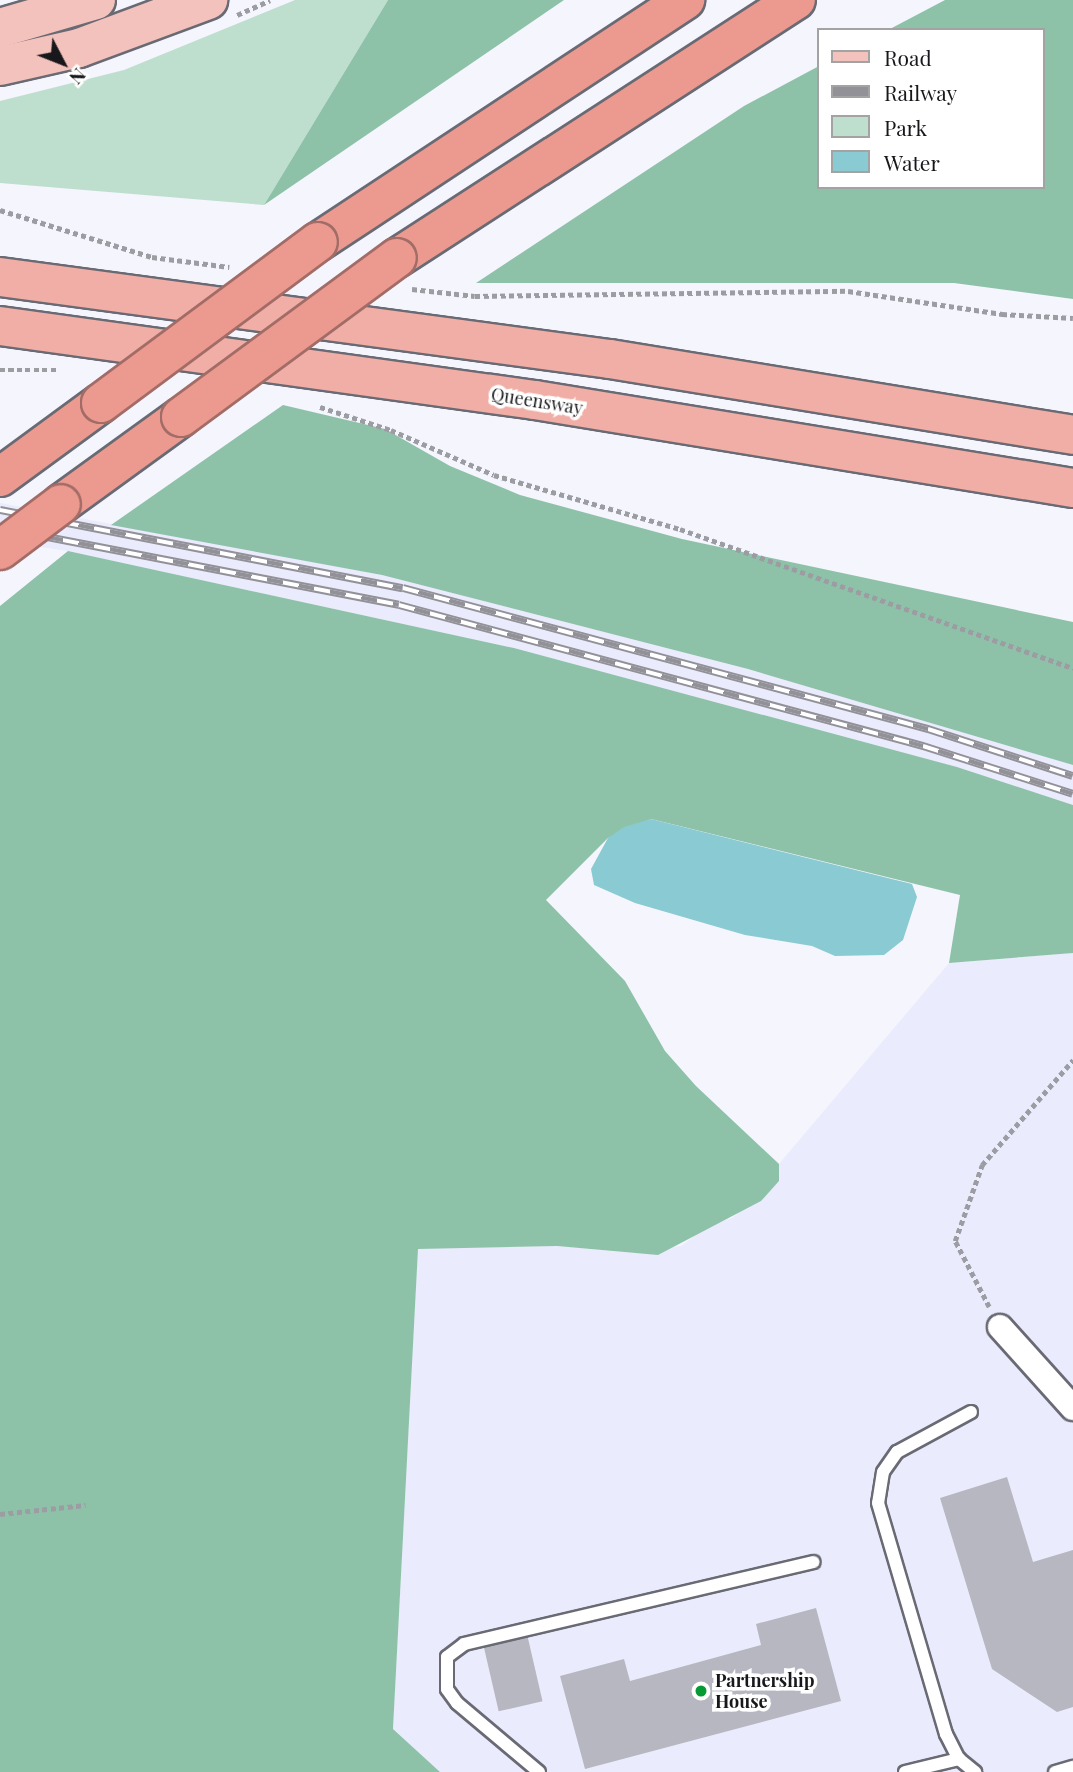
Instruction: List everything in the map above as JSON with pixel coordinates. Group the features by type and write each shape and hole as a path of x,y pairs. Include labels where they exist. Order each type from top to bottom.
{"highway":[{"path":"0,477 318,242 685,0"},
{"path":"0,550 181,417 402,273 791,4"},
{"path":"0,277 610,359 1073,435"},
{"name":"Queensway","path":"0,326 536,401 1073,488"}],"main road":[{"path":"0,29 96,0"},
{"path":"0,66 79,48 208,0"}],"street":[{"path":"1000,1327 1073,1408"}],"lane":[{"path":"971,1412 897,1452 883,1472 878,1503 946,1734 959,1759 975,1772"},
{"path":"539,1772 457,1703 447,1689 447,1657 464,1644 814,1562"},
{"path":"905,1772 959,1759"},
{"path":"1055,1772 1073,1767"}],"path":[{"path":"0,210 152,257 233,267"},
{"path":"402,273 475,296 848,291 1002,314 1073,318"},
{"path":"0,370 64,370"},
{"path":"317,406 391,430 494,475 680,529 1073,668"},
{"path":"1000,1327 955,1241 982,1165 1073,1060"},
{"path":"0,1514 86,1504"}],"shaded area":[{"path":"0,503 382,575 748,669 1073,765 1073,805 957,767 514,648 68,551 0,541"},
{"path":"1073,953 1073,1772 440,1772 393,1729 418,1248 557,1246 634,1253 681,1246 708,1226 732,1218 779,1181 779,1164 949,963"}],"green space":[{"path":"295,0 388,0 264,205 0,183 0,101 124,70"},
{"path":"388,0 564,0 264,205"},
{"path":"945,0 1073,0 1073,299 954,283 476,283 744,106 818,67 818,189 1045,189 1045,28 892,28"},
{"path":"283,405 385,429 450,466 520,495 682,539 1073,622 1073,765 748,669 382,575 111,525"},
{"path":"68,551 514,648 957,767 1073,805 1073,953 949,963 960,895 651,819 608,838 546,900 625,981 665,1051 696,1086 779,1164 779,1181 761,1201 658,1255 557,1246 418,1249 393,1729 440,1772 0,1772 0,606"}],"water":[{"path":"651,819 912,884 917,897 903,940 884,955 835,956 812,946 745,935 635,903 594,885 591,869 608,838 624,827"}],"building":[{"path":"1007,1477 1033,1562 1073,1550 1073,1707 1057,1712 992,1669 940,1498"},
{"name":"Partnership House","path":"816,1608 841,1701 585,1769 560,1676 624,1659 630,1681 761,1645 756,1624"},
{"path":"527,1634 543,1701 499,1711 483,1644"}],"railway":[{"path":"0,510 403,588 928,729 1073,776"},
{"path":"0,528 399,605 923,746 1073,794"}],"place":[{"name":"Partnership House","path":"701,1691"}]}
